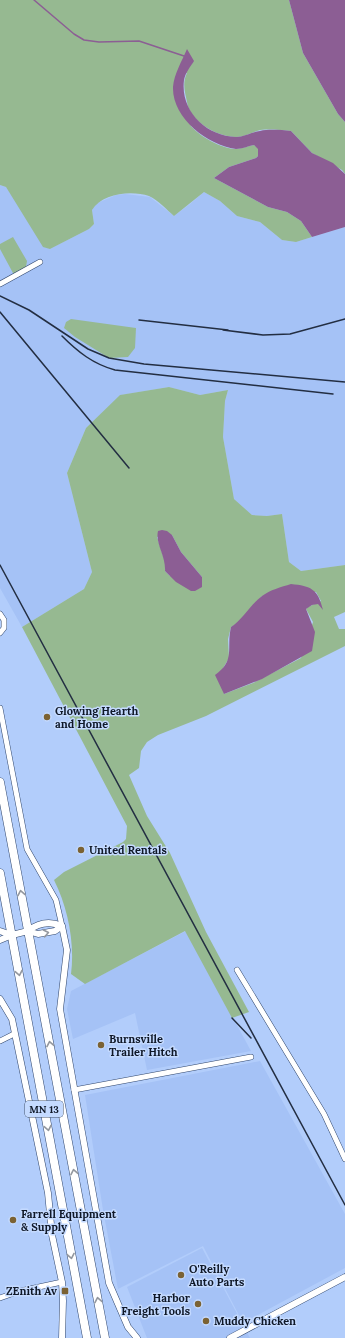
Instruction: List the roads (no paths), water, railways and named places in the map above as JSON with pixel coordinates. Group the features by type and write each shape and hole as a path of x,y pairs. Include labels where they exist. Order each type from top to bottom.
{"highway":[{"name":"MN 13","path":"0,782 105,1338"},
{"name":"MN 13","path":"0,873 87,1338"}],"street":[{"path":"0,284 40,262"},
{"path":"0,614 4,620 4,628 0,633"},
{"path":"0,708 27,849 56,900 62,926 66,950 60,1009 109,1283 128,1327 137,1338"},
{"path":"0,940 12,935 28,932 35,926 53,922 62,926"},
{"path":"0,931 12,935"},
{"path":"237,970 324,1114 345,1159"},
{"path":"0,999 12,1020 48,1193 52,1235 62,1282 62,1338"},
{"path":"0,1041 14,1034"},
{"path":"74,1090 251,1057"},
{"path":"230,1338 345,1278"},
{"path":"0,1298 62,1282"}],"waterway":[{"path":"34,0 74,34 84,40 99,42 139,41 184,56"}],"railway":[{"path":"0,296 29,310 88,349 109,358 144,364 345,382"},
{"path":"0,312 129,468"},
{"path":"223,330 263,335 290,334 345,319"},
{"path":"139,320 228,330"},
{"path":"62,336 86,357 115,370 333,394"},
{"path":"0,565 345,1205"},
{"path":"232,1018 251,1038"}],"place":[{"name":"Glowing Hearth and Home","path":"47,717"},
{"name":"United Rentals","path":"81,850"},
{"name":"Burnsville Trailer Hitch","path":"101,1045"},
{"name":"Farrell Equipment & Supply","path":"13,1220"},
{"name":"O'Reilly Auto Parts","path":"181,1275"},
{"name":"ZEnith Av","path":"65,1291"},
{"name":"Harbor Freight Tools","path":"198,1304"},
{"name":"Muddy Chicken","path":"206,1321"}]}
